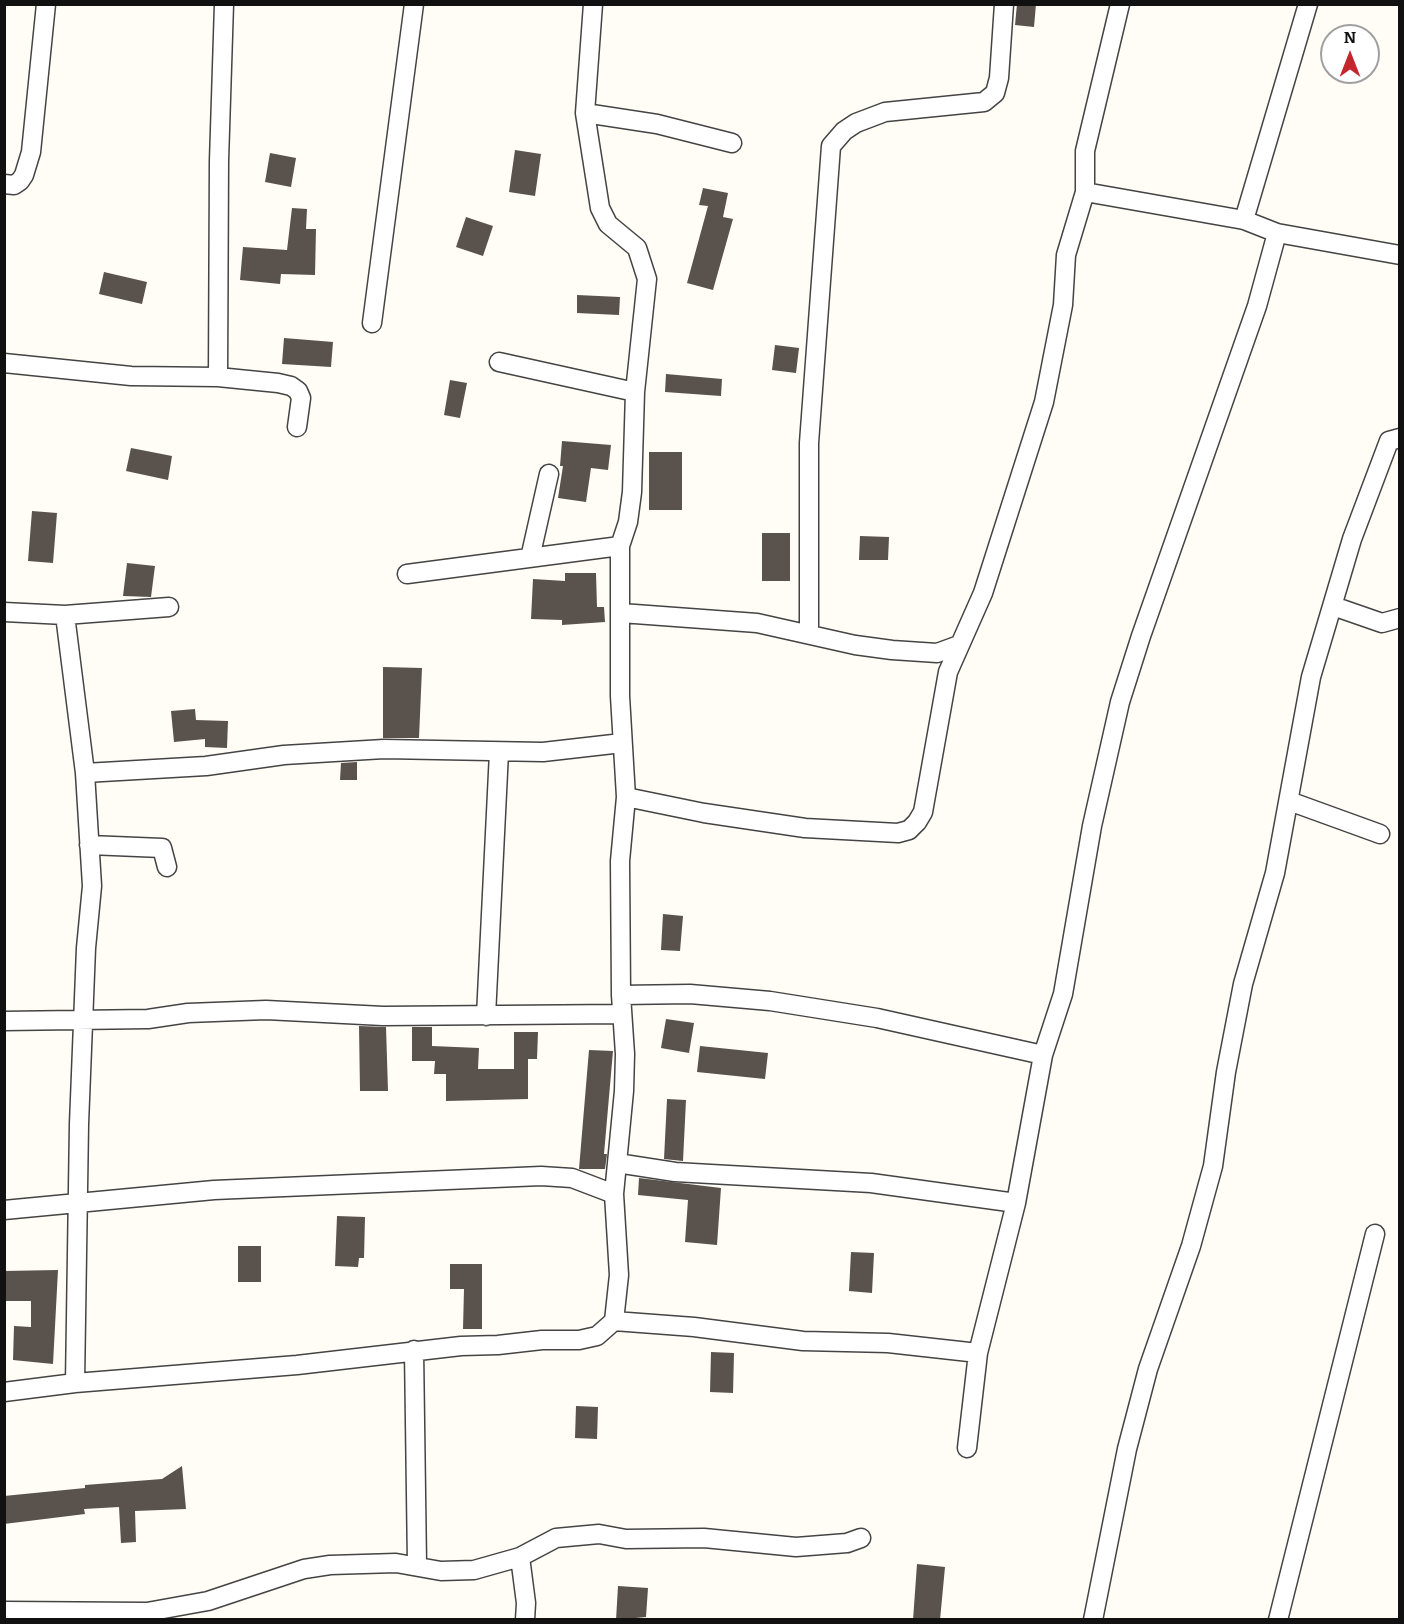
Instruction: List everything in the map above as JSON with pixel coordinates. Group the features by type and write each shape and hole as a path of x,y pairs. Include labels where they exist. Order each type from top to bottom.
{"street":[{"path":"4,184 14,185 20,181 31,152 46,4"},
{"path":"218,377 219,161 224,4"},
{"path":"372,323 414,4"},
{"path":"4,1392 75,1383 297,1365 414,1350 542,1340 579,1340 597,1336 614,1321 619,1275 614,1194 624,1091 625,1054 621,1005 620,861 626,796 622,743 620,546 628,522 632,492 635,392 647,279 637,248 608,224 600,208 585,113 593,4"},
{"path":"808,633 809,443 831,146 844,131 856,123 885,112 984,102 995,93 999,78 1004,4"},
{"path":"626,796 704,813 793,827 873,833 909,830 923,812 948,672 983,593 1044,402 1063,305 1066,255 1085,192 1085,151 1120,4"},
{"path":"1244,220 1308,4"},
{"path":"585,113 657,124 732,143"},
{"path":"1085,192 1244,220 1277,233 1400,255"},
{"path":"967,1448 978,1353 1016,1203 1043,1055 1063,994 1092,826 1120,702 1257,306 1277,233"},
{"path":"499,362 635,392"},
{"path":"4,363 131,376 218,377 291,386 298,391 301,398 297,427"},
{"path":"1093,1620 1127,1449 1148,1369 1191,1246 1213,1166 1226,1072 1243,984 1275,873 1311,677 1352,539 1389,441 1400,438"},
{"path":"530,558 549,474"},
{"path":"407,574 620,546"},
{"path":"1333,606 1382,623 1400,618"},
{"path":"4,612 65,615 169,607"},
{"path":"621,613 757,623 855,645 892,650 937,653 959,645"},
{"path":"65,615 85,773 92,886 86,948 75,1383"},
{"path":"85,773 206,766 284,755 384,749 499,752 582,750 622,743"},
{"path":"486,1016 499,752"},
{"path":"1289,801 1380,834"},
{"path":"89,845 162,848 167,867"},
{"path":"4,1021 148,1019 188,1013 266,1010 383,1016 486,1016 621,1005 690,994 770,1001 887,1020 1043,1055"},
{"path":"617,1163 675,1172 871,1183 1016,1203"},
{"path":"4,1210 214,1190 541,1176 572,1178 614,1194"},
{"path":"1278,1620 1375,1234"},
{"path":"614,1321 694,1327 802,1341 888,1343 978,1353"},
{"path":"414,1350 417,1565"},
{"path":"4,1611 147,1612 208,1601 304,1569 330,1565 417,1565 441,1571 474,1570 520,1557 556,1538 599,1534 626,1539 705,1538 796,1547 847,1543 861,1538"},
{"path":"520,1557 526,1603 525,1620"}],"building":[{"path":"1017,4 1036,4 1034,27 1015,25"},
{"path":"515,150 541,154 535,196 509,192"},
{"path":"270,153 296,158 291,187 265,182"},
{"path":"703,188 728,193 723,217 733,219 713,290 687,283 708,206 699,205"},
{"path":"292,208 307,209 306,229 316,229 315,275 281,274 280,284 240,280 243,247 287,250"},
{"path":"466,217 493,226 483,256 456,247"},
{"path":"104,272 147,282 142,304 99,294"},
{"path":"577,295 620,297 619,315 577,313"},
{"path":"284,338 333,342 331,367 282,364"},
{"path":"775,345 799,348 796,373 772,370"},
{"path":"666,374 722,379 721,396 665,392"},
{"path":"450,380 467,383 460,418 444,415"},
{"path":"562,441 611,445 608,470 591,468 586,502 558,498 563,466 560,466"},
{"path":"131,448 172,456 168,480 126,471"},
{"path":"649,452 682,452 682,510 649,510"},
{"path":"32,511 57,513 53,563 28,561"},
{"path":"762,533 790,533 790,581 762,581"},
{"path":"860,536 889,537 888,560 859,560"},
{"path":"127,563 155,566 151,597 123,596"},
{"path":"565,573 596,573 597,607 604,607 605,622 562,625 562,620 531,619 533,579 565,581"},
{"path":"383,667 422,668 419,738 383,738"},
{"path":"195,709 196,720 228,721 227,748 205,747 205,739 174,742 171,711"},
{"path":"357,762 357,780 340,780 341,763"},
{"path":"663,914 683,916 680,951 661,950"},
{"path":"666,1019 694,1023 689,1053 661,1048"},
{"path":"359,1026 386,1027 388,1091 360,1091"},
{"path":"412,1027 432,1027 432,1046 479,1048 478,1069 514,1069 514,1032 538,1032 537,1059 528,1059 528,1099 446,1101 446,1074 434,1074 435,1061 412,1061"},
{"path":"700,1046 768,1053 765,1079 697,1072"},
{"path":"589,1050 613,1051 604,1154 607,1154 605,1169 579,1169"},
{"path":"667,1099 686,1100 683,1161 664,1159"},
{"path":"639,1178 721,1188 717,1245 685,1242 688,1200 638,1195"},
{"path":"337,1216 365,1217 364,1258 359,1258 358,1267 335,1266"},
{"path":"238,1246 261,1246 261,1282 238,1282"},
{"path":"851,1252 874,1253 872,1293 849,1291"},
{"path":"450,1264 482,1264 482,1329 463,1329 464,1289 450,1289"},
{"path":"58,1270 53,1364 13,1360 14,1326 31,1327 31,1301 4,1301 4,1271"},
{"path":"711,1352 734,1353 733,1393 710,1392"},
{"path":"576,1406 598,1407 597,1439 575,1438"},
{"path":"182,1466 186,1509 135,1511 136,1542 121,1543 119,1507 84,1509 85,1514 4,1524 4,1496 85,1488 85,1485 162,1479"},
{"path":"917,1564 945,1567 940,1620 913,1620"},
{"path":"618,1586 648,1588 646,1617 616,1620"}]}
